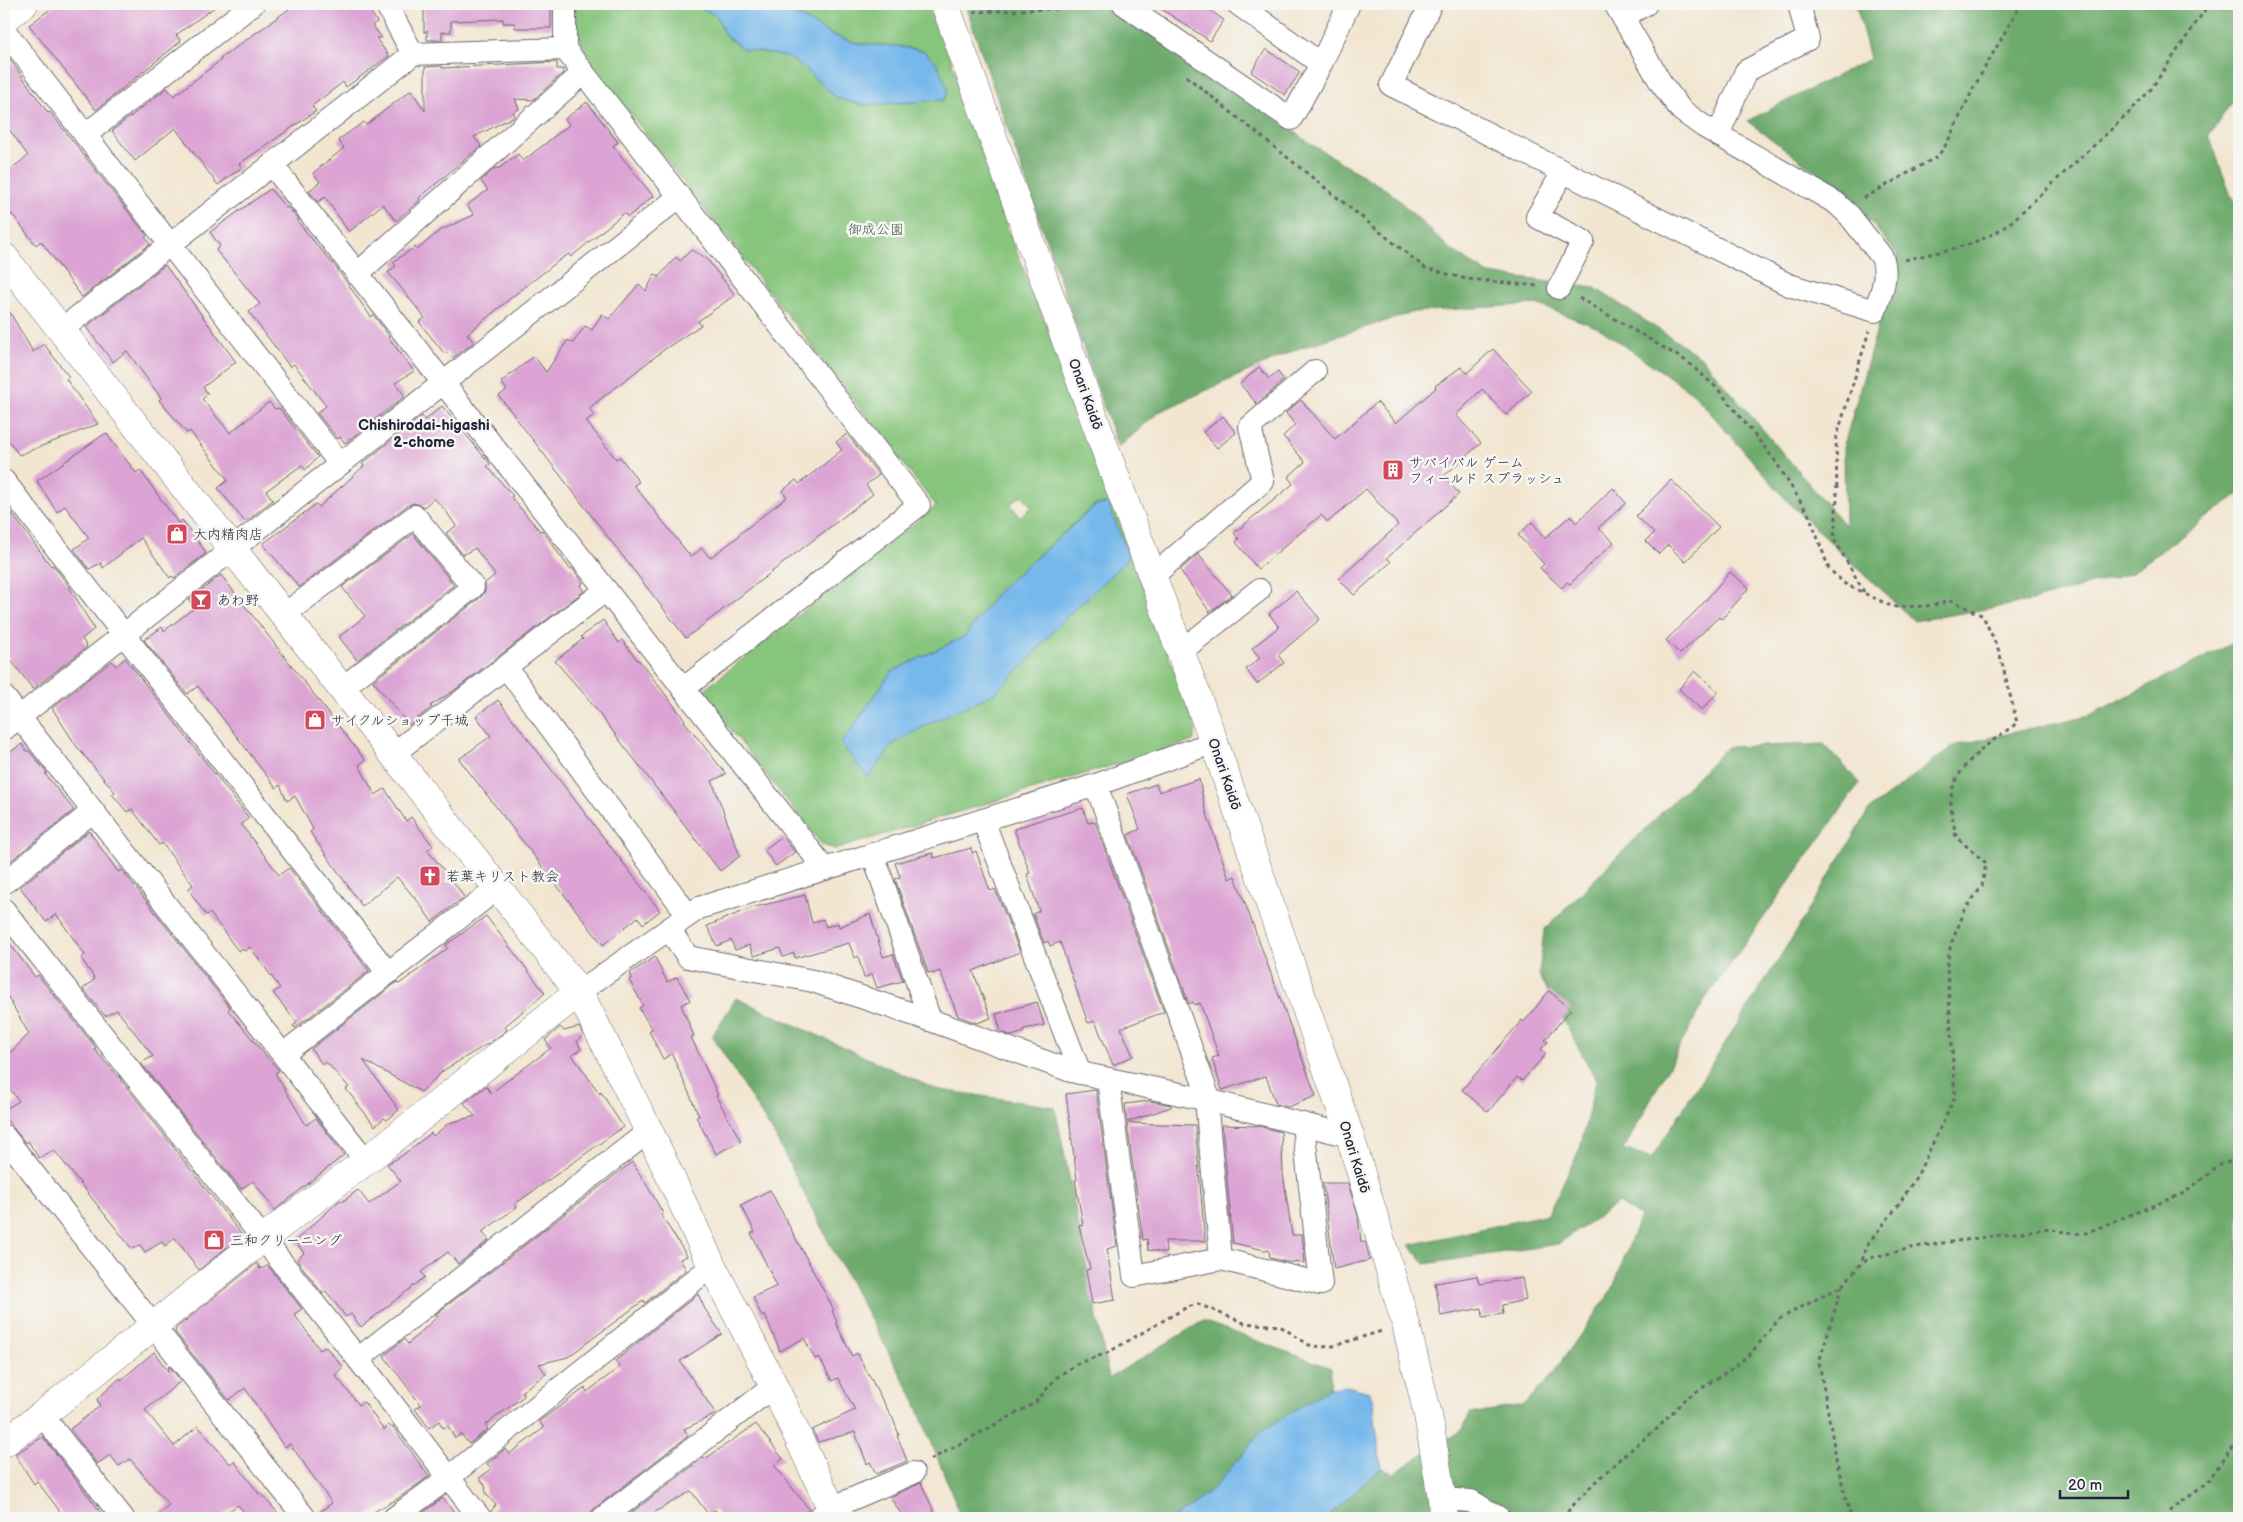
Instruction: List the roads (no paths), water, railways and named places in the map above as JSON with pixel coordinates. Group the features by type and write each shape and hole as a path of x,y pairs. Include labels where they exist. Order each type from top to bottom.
{"street":[{"path":"4,19 24,4"},
{"path":"85,135 253,4"},
{"path":"386,4 413,54"},
{"path":"565,4 565,49 919,505 684,689"},
{"path":"1238,4 1321,64"},
{"path":"1115,8 1291,119 1321,64 1349,4"},
{"path":"1431,4 1391,85 1789,285 1875,311 1886,275 1885,265 1876,250 1843,209 1718,135 1681,110 1661,83 1618,11 1646,4"},
{"path":"1718,135 1746,71 1808,39 1799,4"},
{"name":"Onari Kaidō","path":"946,9 1214,742 1350,1136 1406,1325 1428,1415 1443,1508 1471,1501 1499,1518"},
{"path":"4,30 340,464"},
{"path":"61,330 273,166 413,54 565,49"},
{"path":"357,274 583,73"},
{"path":"273,166 825,869"},
{"path":"1559,288 1583,241 1537,217 1563,172"},
{"path":"11,723 679,197"},
{"path":"4,257 394,753 579,992 649,1131 712,1266 774,1386 828,1515 914,1473"},
{"path":"1153,576 1263,481 1250,427 1315,371"},
{"path":"4,481 388,973"},
{"path":"285,614 415,516 473,587 342,688"},
{"path":"394,753 606,590"},
{"path":"1181,652 1259,590"},
{"path":"506,667 688,915"},
{"path":"4,697 11,723 92,812 366,1160"},
{"path":"4,1443 579,992 698,908 1096,785 1214,742"},
{"path":"1096,785 1208,1101 1221,1259"},
{"path":"4,883 92,812"},
{"path":"983,820 1080,1073"},
{"path":"873,854 930,1020"},
{"path":"283,1054 498,888"},
{"path":"4,910 480,1518"},
{"path":"669,929 688,958 814,981 1080,1073 1208,1101 1350,1136"},
{"path":"1108,1078 1134,1276 1221,1259 1321,1284 1304,1125"},
{"path":"358,1360 649,1131"},
{"path":"4,1136 305,1518"},
{"path":"394,1518 448,1478 712,1266"},
{"path":"603,1518 774,1386"},
{"path":"42,1415 124,1518"}],"water":[{"path":"639,4 764,4 805,19 832,35 859,44 896,46 924,51 937,63 948,90 944,100 862,105 837,98 804,68 788,57 743,49 725,35 717,16 700,7"},
{"path":"1108,504 1128,554 1125,562 1061,622 1027,662 995,693 930,723 893,744 868,778 841,744 891,672 965,636 1000,589 1096,505"},
{"path":"1347,1386 1369,1392 1373,1401 1381,1468 1326,1518 1173,1518 1191,1507 1216,1486 1262,1431 1330,1388"}],"place":[{"name":"サバイバル ゲーム フィールド スプラッシュ","path":"1393,470"},
{"name":"大内精肉店","path":"177,534"},
{"name":"あわ野","path":"201,600"},
{"name":"サイクルショップ千城","path":"315,720"},
{"name":"若葉キリスト教会","path":"430,876"},
{"name":"三和クリーニング","path":"214,1240"}],"district":[{"name":"Chishirodai-higashi 2-chome","path":"424,434"}],"park label":[{"name":"御成公園","path":"876,229"}]}
